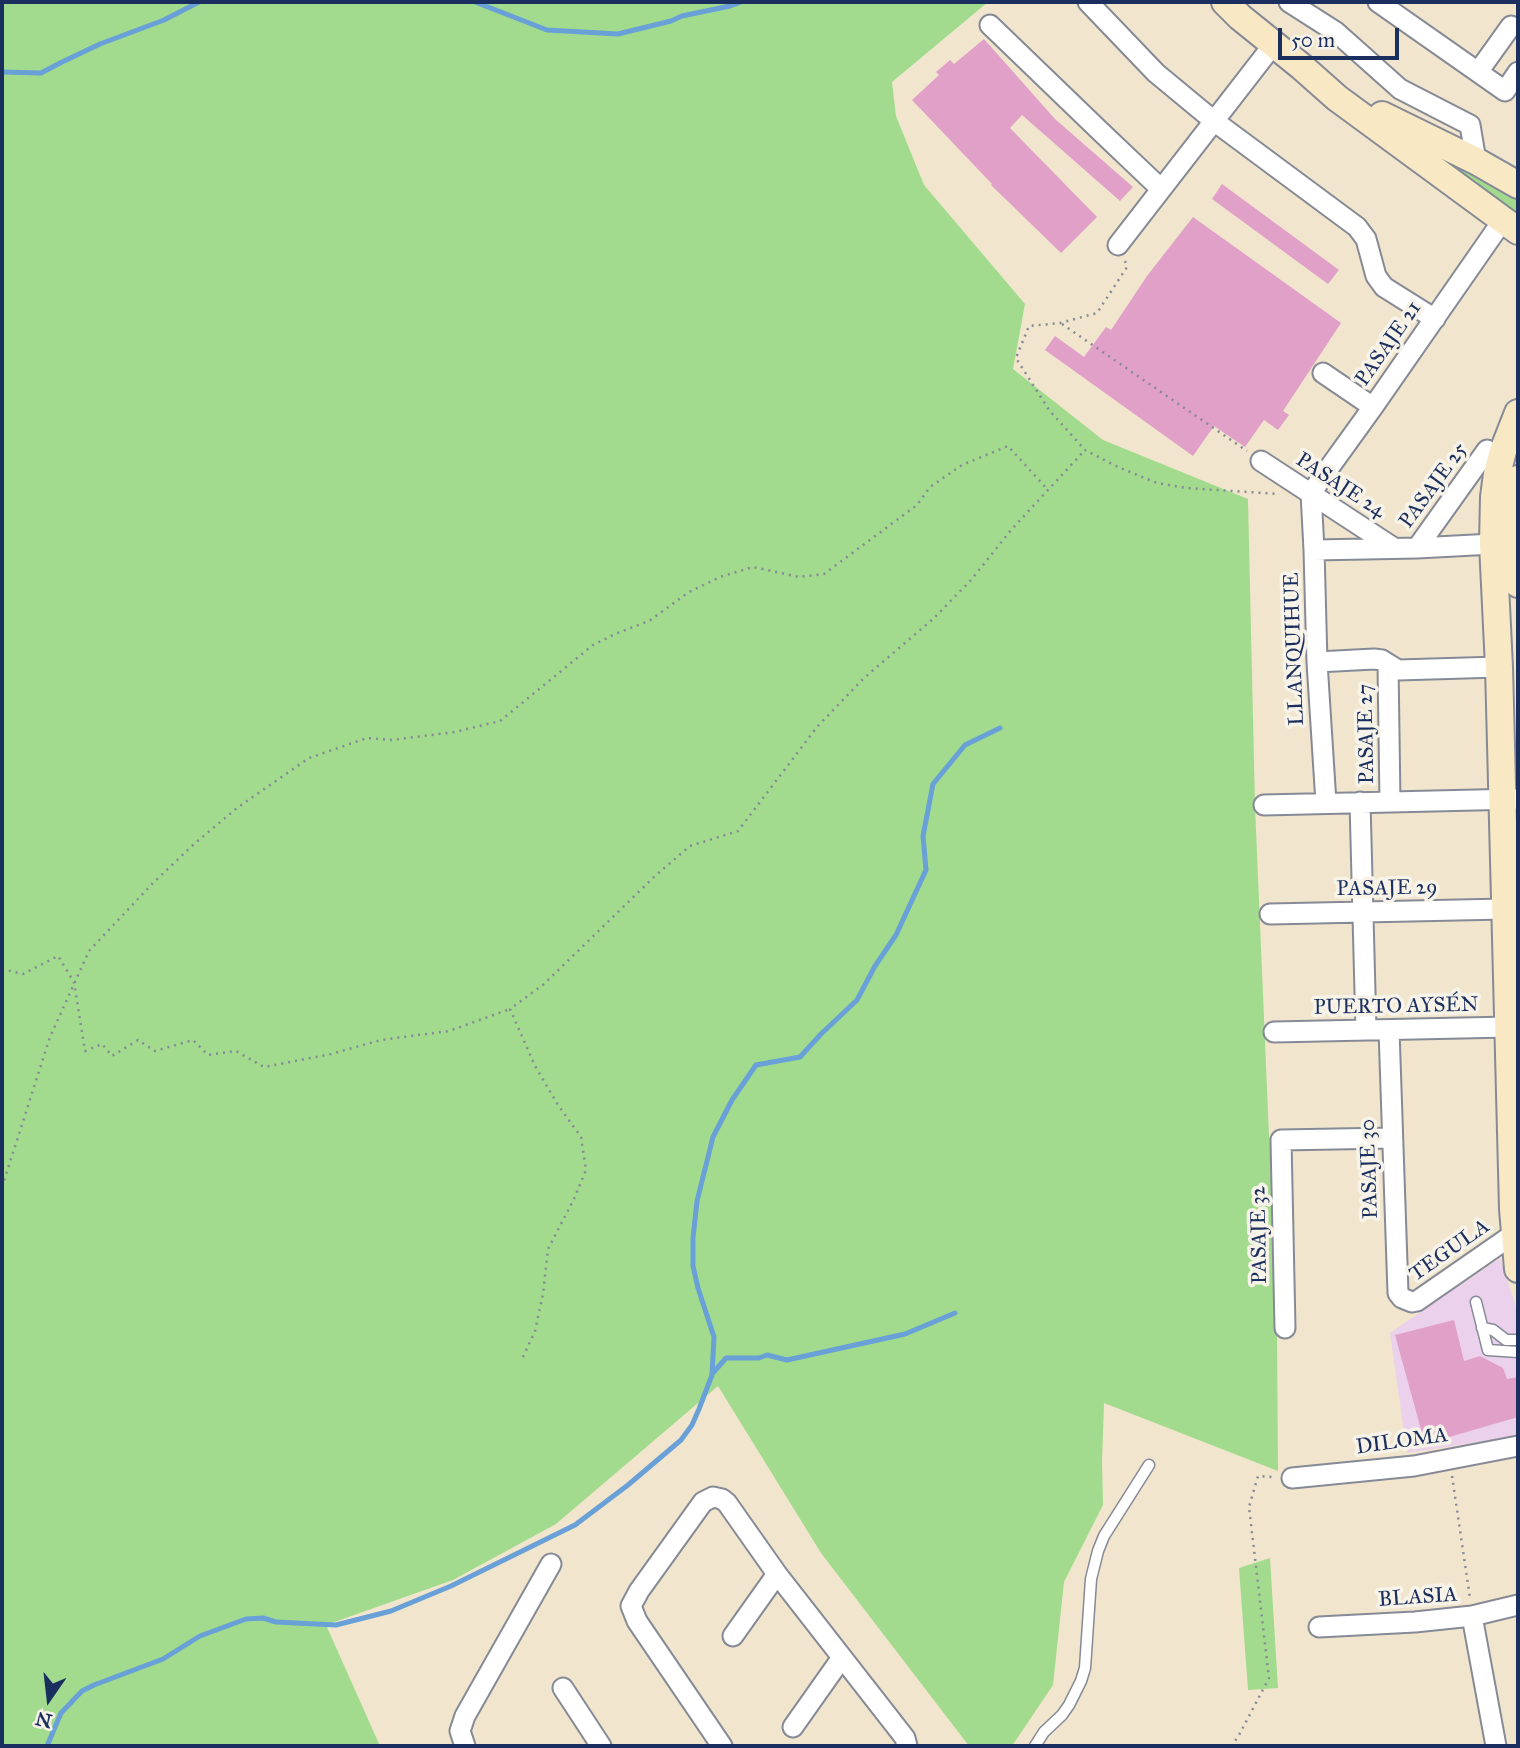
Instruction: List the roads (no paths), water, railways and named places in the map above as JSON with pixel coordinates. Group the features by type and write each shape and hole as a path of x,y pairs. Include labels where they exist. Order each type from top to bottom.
{"street":[{"path":"1088,2 1156,73 1214,121 1357,227 1366,239 1376,276 1384,287 1435,318"},
{"path":"1225,2 1337,98 1511,226"},
{"path":"1289,2 1336,32 1400,89 1470,125 1476,161"},
{"path":"1379,2 1504,91 1518,72"},
{"path":"990,25 1161,189"},
{"path":"1478,72 1511,26"},
{"path":"1118,245 1273,45"},
{"path":"1302,67 1370,109 1476,161 1518,185"},
{"name":"PASAJE 21","path":"1311,493 1435,318 1511,226"},
{"path":"1323,373 1373,407"},
{"path":"1518,413 1497,474 1493,544 1499,667 1510,799 1505,909 1513,1028 1518,1269"},
{"name":"PASAJE 25","path":"1417,548 1487,450"},
{"name":"PASAJE 24","path":"1261,461 1394,548"},
{"path":"1518,479 1518,584"},
{"name":"LLANQUIHUE","path":"1311,493 1317,662 1326,803"},
{"name":"PASAJE 25","path":"1314,550 1493,544"},
{"path":"1317,662 1374,659 1382,660 1398,670 1499,667"},
{"name":"PASAJE 27","path":"1388,665 1390,802"},
{"path":"1264,805 1510,799"},
{"path":"1360,802 1366,1030"},
{"name":"PASAJE 29","path":"1270,914 1505,909"},
{"name":"PUERTO AYSÉN","path":"1274,1032 1513,1028"},
{"name":"PASAJE 30","path":"1389,1030 1398,1293 1407,1301"},
{"name":"PASAJE 32","path":"1285,1328 1281,1140 1391,1138"},
{"name":"TEGULA","path":"1407,1301 1417,1301 1517,1232"},
{"name":"DILOMA","path":"1292,1478 1414,1466 1518,1447"},
{"path":"722,1746 637,1621 631,1606 703,1502 711,1497 717,1497 727,1503 841,1659 905,1738 907,1746"},
{"path":"466,1746 460,1731 465,1716 551,1563"},
{"path":"733,1636 777,1574"},
{"name":"BLASIA","path":"1319,1627 1472,1616 1518,1605"},
{"path":"1472,1616 1496,1746"},
{"path":"793,1727 841,1659"},
{"path":"563,1688 601,1746"}],"lane":[{"path":"1476,1302 1488,1350 1518,1352"},
{"path":"1482,1328 1493,1330 1506,1340 1518,1340"},
{"path":"1035,1746 1044,1732 1062,1715 1081,1681 1085,1668 1091,1579 1098,1551 1104,1536 1149,1465"}],"waterway":[{"path":"2,72 41,73 100,44 164,20 199,2"},
{"path":"475,2 547,30 618,34 741,2"},
{"path":"47,1746 61,1713 82,1691 94,1685 163,1659 200,1636 246,1619 263,1618 276,1622 336,1625 391,1611 451,1586 575,1525 681,1440 692,1425 712,1375 714,1337 693,1266 693,1238 697,1201 713,1137 732,1100 756,1065 800,1057 857,1000 896,935 926,870 923,836 933,784 965,745 1000,728"},
{"path":"712,1374 726,1358 759,1358 767,1355 787,1360 905,1334 955,1313"}]}
